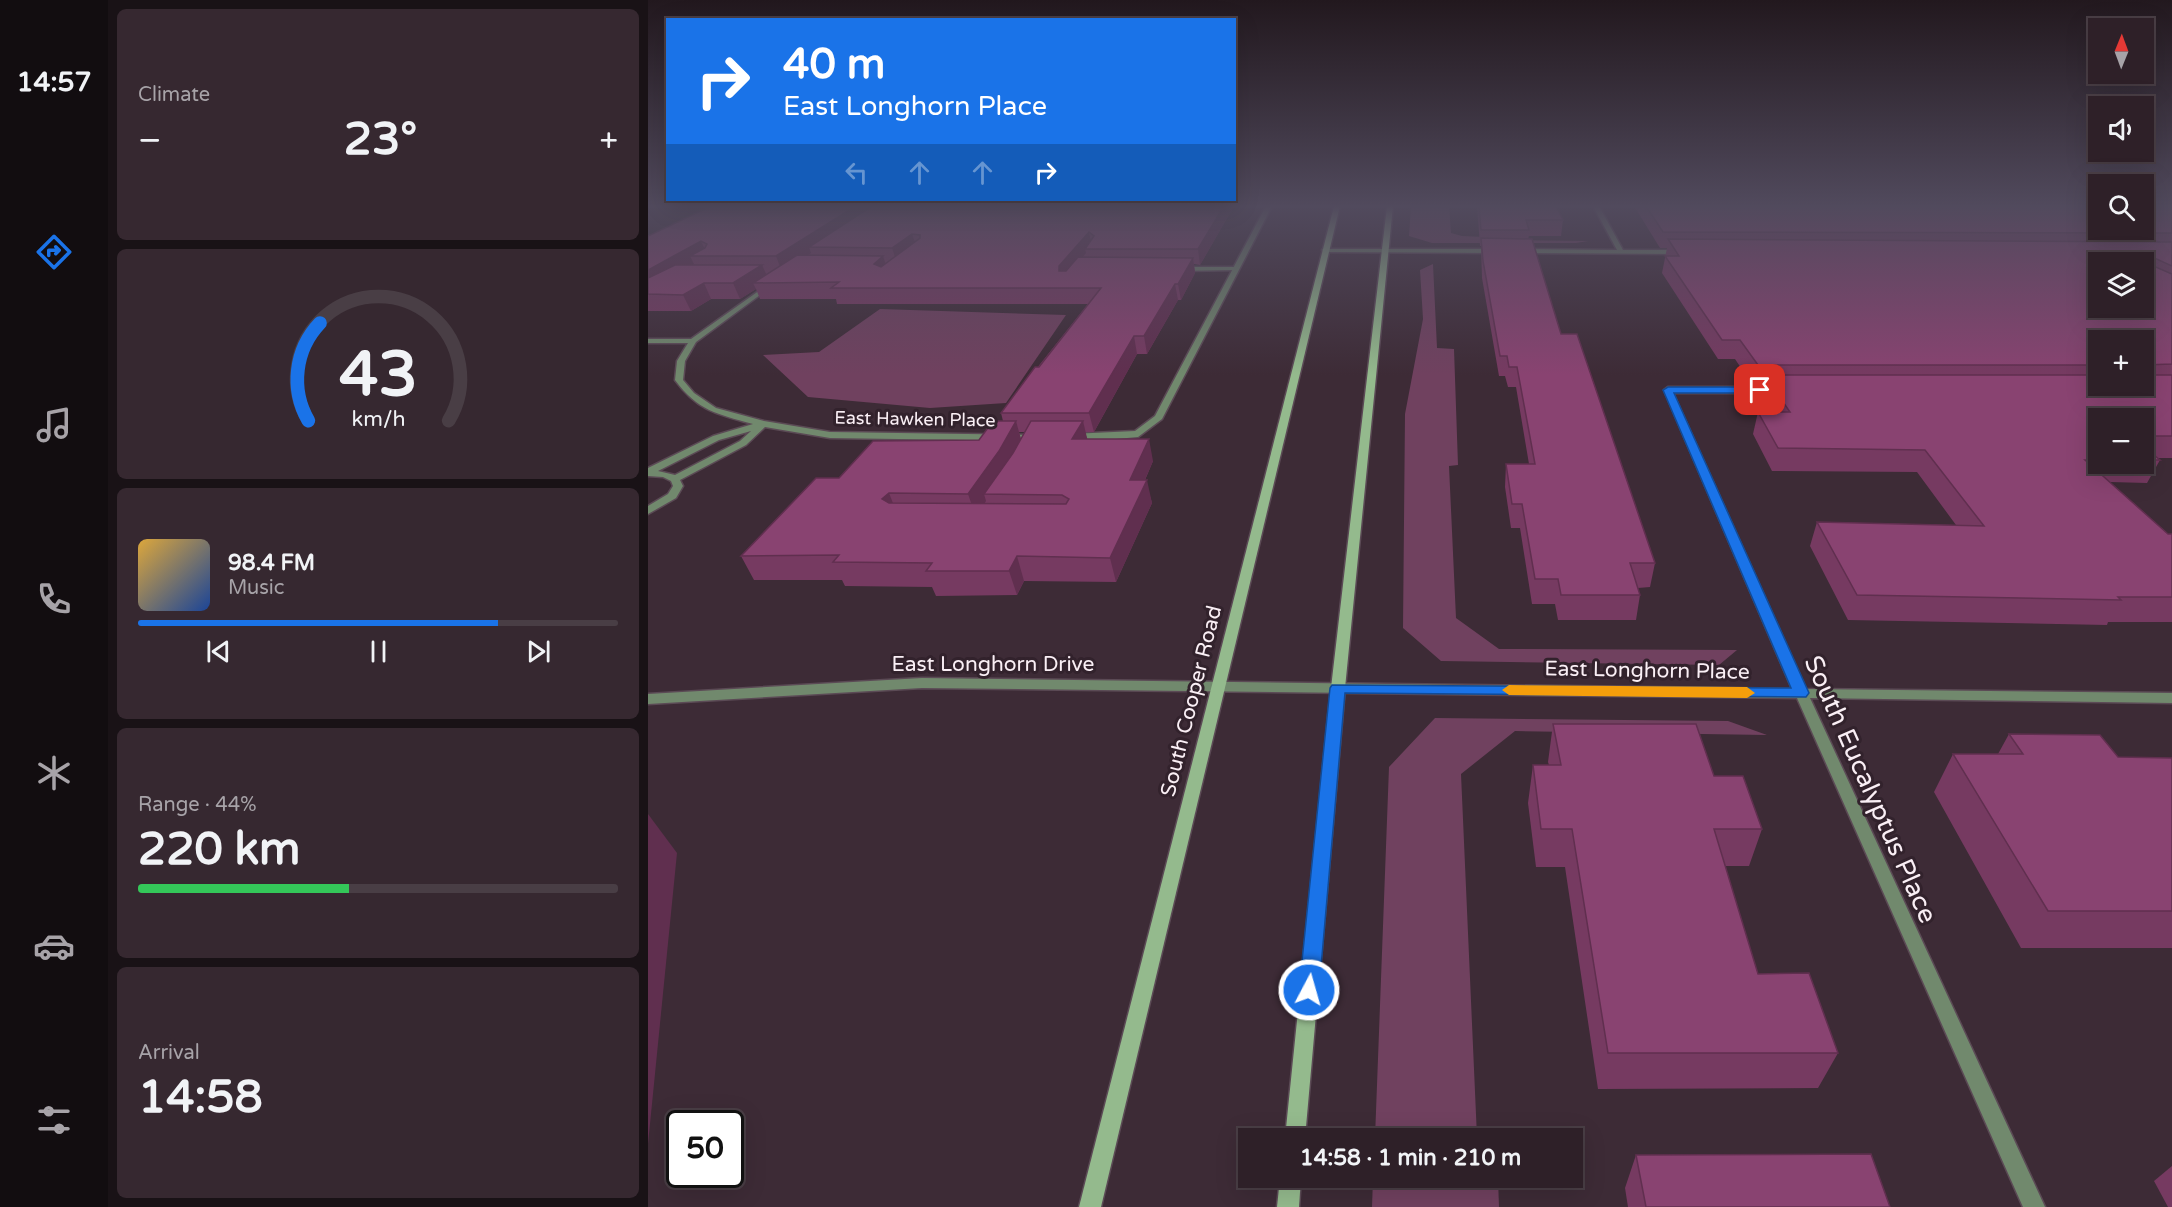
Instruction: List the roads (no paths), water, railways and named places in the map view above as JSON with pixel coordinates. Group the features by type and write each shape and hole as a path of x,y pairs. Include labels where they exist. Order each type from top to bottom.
{"main road":[{"name":"South Cooper Road","path":"1090,1207 1322,262"},
{"path":"1296,1128 1338,688 1385,262"},
{"path":"1288,1207 1290,1188"}],"street":[{"path":"1165,268 1235,269 1239,262"},
{"name":"East Hawken Place","path":"693,341 681,361 679,380 691,395 713,410 763,424 830,435 1030,442 1058,438 1138,434 1159,417 1235,269"},
{"path":"648,341 693,341 776,282"},
{"name":"South Eucalyptus Place","path":"1785,390 1668,390 1801,693 2034,1207"},
{"path":"648,472 716,438 763,424"},
{"path":"675,478 743,443 763,424"},
{"path":"648,472 675,478 678,486 672,496 648,511"},
{"name":"East Longhorn Drive","path":"648,699 922,683 1338,688"},
{"name":"East Longhorn Place","path":"1338,688 2172,698"}]}
